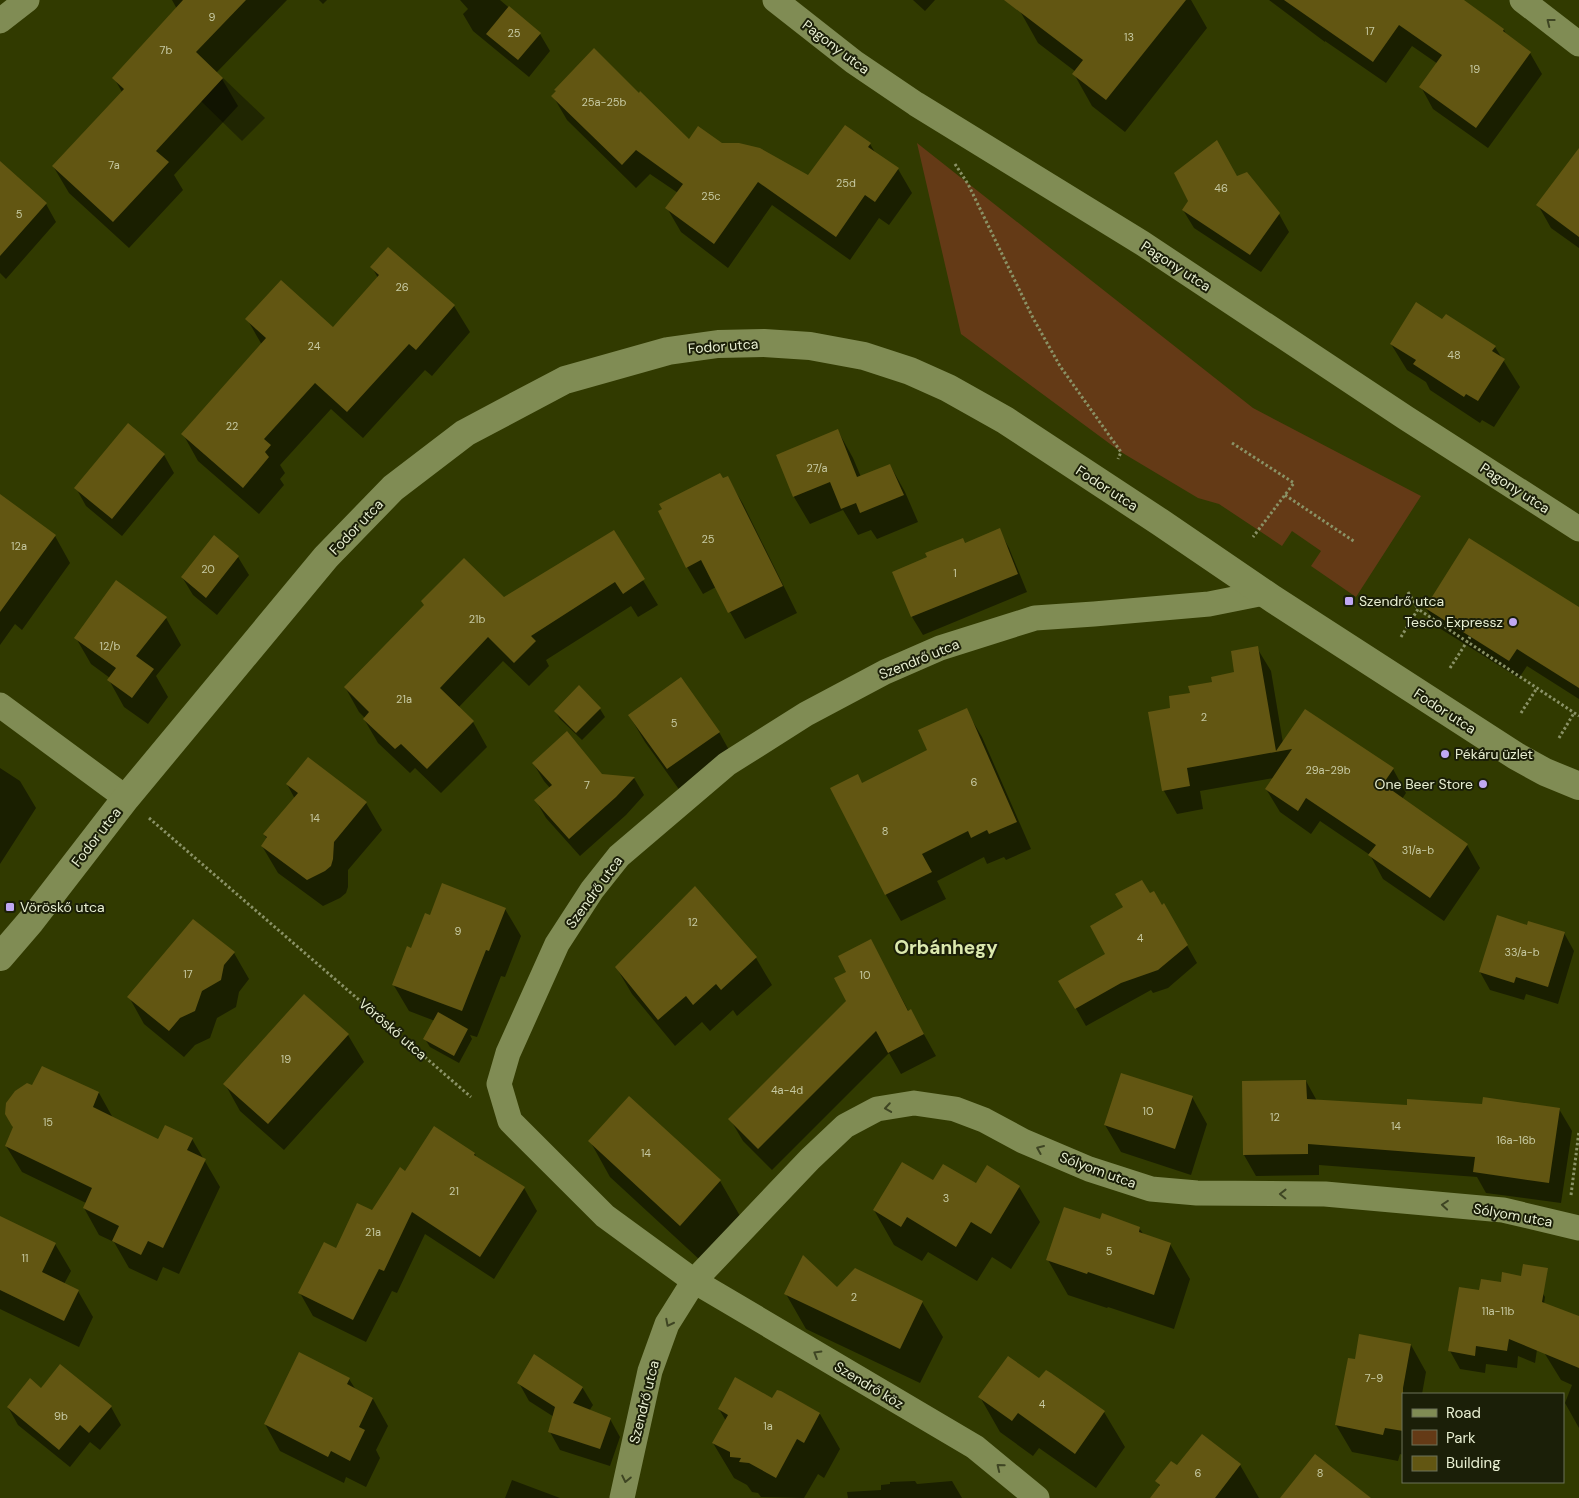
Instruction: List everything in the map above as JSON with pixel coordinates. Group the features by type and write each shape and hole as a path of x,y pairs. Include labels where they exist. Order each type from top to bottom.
{"street":[{"path":"0,21 27,0"},
{"name":"Pagony utca","path":"775,0 854,62 916,104 1142,243 1414,424 1579,529"},
{"path":"1522,0 1579,44"},
{"name":"Fodor utca","path":"0,957 31,921 126,798 326,557 393,488 465,433 565,380 668,351 718,344 764,343 810,346 864,356 910,371 948,388 1005,420 1264,593 1516,756 1545,772 1579,786"},
{"name":"Szendrő utca","path":"622,1498 650,1371 667,1324 694,1281 605,1216 510,1121 499,1084 508,1054 557,944 592,890 619,856 727,764 806,714 885,672 940,648 1035,618 1210,604 1264,593"},
{"path":"0,705 126,798"},
{"name":"Sólyom utca","path":"694,1281 810,1159 845,1126 877,1110 914,1103 955,1109 984,1120 1023,1142 1089,1169 1151,1188 1197,1193 1324,1194 1503,1210 1573,1226"},
{"name":"Szendrő köz","path":"694,1281 975,1447 1038,1498"}],"path":[{"path":"952,160 968,184 1033,318 1060,366 1121,452 1116,464"},
{"path":"1232,443 1294,483 1253,537"},
{"path":"1285,495 1355,542"},
{"path":"1408,592 1418,609 1579,716"},
{"path":"1401,636 1418,609"},
{"path":"1450,668 1470,637"},
{"path":"1521,713 1537,688"},
{"path":"1559,738 1574,713"},
{"name":"Vöröskő utca","path":"126,798 472,1097 510,1121"},
{"path":"1573,1226 1579,1131"}],"green space":[{"path":"917,143 1253,408 1421,496 1356,597 1311,566 1321,551 1292,531 1282,546 1219,504 1198,498 1121,452 961,334"}],"shaded area":[{"path":"223,78 265,118 242,141 201,101"}],"building":[{"path":"183,0 246,0 196,52 223,78 156,151 169,162 113,222 52,166 124,89 112,78"},
{"path":"1004,0 1186,0 1106,100 1072,74 1083,60"},
{"path":"1284,0 1464,0 1504,29 1503,31 1531,52 1476,128 1419,87 1442,55 1399,25 1373,62"},
{"path":"509,6 541,33 518,60 486,34"},
{"path":"594,48 689,139 698,126 722,143 739,143 760,148 808,175 845,125 871,143 868,147 899,168 875,202 865,195 836,237 758,182 714,244 665,208 683,184 636,150 622,165 551,96 556,91 554,90"},
{"path":"1217,140 1237,176 1247,172 1280,213 1250,255 1182,210 1188,201 1174,173"},
{"path":"1579,148 1579,237 1536,205"},
{"path":"0,161 47,203 0,256"},
{"path":"388,247 455,305 416,350 409,344 347,412 315,383 264,439 271,445 265,452 269,457 243,488 181,434 266,338 245,319 281,280 333,327 379,275 370,267"},
{"path":"1416,302 1442,319 1446,314 1496,346 1492,351 1505,359 1478,401 1466,394 1464,397 1413,364 1416,360 1390,344"},
{"path":"128,423 165,454 112,519 74,488"},
{"path":"838,429 857,477 890,464 904,495 860,513 856,503 841,509 830,482 793,497 776,455"},
{"path":"720,473 723,478 728,476 783,586 728,613 701,560 686,568 658,511 662,509 659,504"},
{"path":"0,494 56,535 0,612"},
{"path":"1000,528 1018,574 911,617 892,572 927,557 925,553 963,538 965,543"},
{"path":"614,530 645,579 623,594 615,582 531,636 536,641 514,663 488,637 440,688 474,721 427,769 401,744 395,749 363,719 369,712 344,687 424,605 421,601 464,558 504,597"},
{"path":"214,535 239,556 206,598 181,577"},
{"name":"Tesco Expressz","path":"1469,538 1579,607 1579,688 1517,649 1509,661 1425,608"},
{"path":"116,580 167,617 136,656 154,669 132,698 107,680 116,668 74,638"},
{"path":"1258,646 1276,751 1305,709 1394,768 1383,784 1468,844 1430,898 1368,855 1376,845 1306,798 1298,811 1265,789 1292,749 1187,768 1190,786 1162,791 1148,712 1170,708 1169,696 1190,693 1188,686 1212,682 1211,677 1234,672 1231,651"},
{"path":"681,677 720,732 667,769 628,715"},
{"path":"579,685 601,708 576,733 554,711"},
{"path":"967,708 1017,822 989,834 987,830 971,838 968,831 922,854 932,872 885,895 830,788 858,774 862,783 927,750 918,730"},
{"path":"567,731 602,774 635,777 616,797 569,839 534,800 552,785 532,763"},
{"path":"308,757 367,802 334,842 331,866 307,880 261,846 267,837 263,834 298,793 286,784"},
{"path":"1142,880 1150,893 1154,891 1162,905 1164,903 1188,945 1158,970 1121,983 1075,1009 1058,981 1105,954 1090,926 1123,907 1115,894"},
{"path":"442,883 506,908 489,951 486,950 462,1011 392,985 407,946 411,948 425,913 430,915"},
{"path":"695,886 757,957 721,990 716,984 693,1005 686,996 658,1020 615,967"},
{"path":"1497,915 1527,925 1528,921 1565,932 1548,987 1516,977 1514,983 1479,972"},
{"path":"193,919 235,952 224,965 221,980 202,991 195,1011 180,1018 169,1031 127,997"},
{"path":"871,939 908,1011 911,1009 924,1034 888,1053 876,1031 758,1149 728,1119 846,1001 834,978 846,972 838,956"},
{"path":"304,994 349,1034 268,1124 223,1084"},
{"path":"438,1012 468,1029 454,1056 423,1039"},
{"path":"42,1066 99,1092 93,1107 158,1139 165,1125 193,1138 187,1150 206,1159 163,1248 148,1241 141,1255 112,1241 119,1226 83,1208 92,1188 5,1146 13,1127 5,1114 6,1103 15,1091 27,1083 32,1085"},
{"path":"1121,1073 1193,1096 1175,1149 1104,1125"},
{"path":"1306,1080 1307,1099 1407,1105 1407,1099 1482,1104 1483,1097 1560,1108 1549,1183 1473,1172 1475,1157 1308,1144 1308,1154 1243,1155 1242,1081"},
{"path":"629,1096 721,1180 680,1226 588,1141"},
{"path":"434,1126 475,1153 474,1155 525,1187 480,1257 412,1212 384,1271 379,1269 353,1320 298,1293 324,1242 336,1248 357,1203 372,1210 400,1167 405,1171"},
{"path":"902,1162 933,1180 943,1164 976,1183 987,1165 1020,1186 991,1234 971,1222 956,1247 907,1217 901,1227 873,1210"},
{"path":"1064,1207 1100,1219 1102,1213 1140,1227 1139,1232 1171,1243 1154,1295 1088,1272 1087,1274 1046,1260"},
{"path":"0,1216 56,1243 42,1272 79,1290 64,1321 0,1290"},
{"path":"803,1255 837,1287 855,1268 923,1301 900,1349 784,1294"},
{"path":"1523,1264 1548,1268 1542,1302 1579,1316 1579,1368 1509,1339 1507,1351 1476,1346 1475,1356 1448,1351 1459,1287 1479,1290 1481,1279 1501,1282 1502,1272 1521,1276"},
{"path":"1359,1334 1411,1344 1402,1393 1402,1431 1385,1428 1383,1435 1335,1425 1348,1358 1355,1359"},
{"path":"299,1352 350,1378 347,1384 373,1398 359,1427 365,1430 350,1461 331,1451 328,1457 264,1424"},
{"path":"534,1354 583,1387 573,1403 611,1418 600,1449 548,1432 555,1407 517,1383"},
{"path":"1008,1356 1039,1378 1046,1370 1105,1411 1075,1454 1018,1413 1012,1421 978,1397"},
{"path":"60,1364 112,1406 89,1433 80,1425 59,1450 7,1407 30,1378 41,1388"},
{"path":"735,1377 772,1398 777,1390 781,1391 820,1413 804,1443 797,1439 776,1478 749,1463 739,1462 741,1458 730,1457 730,1452 712,1443 728,1415 718,1409"},
{"path":"1202,1434 1241,1464 1215,1498 1150,1498 1160,1485 1155,1481 1171,1461 1177,1465"},
{"path":"1315,1454 1371,1498 1280,1498"}],"place":[{"name":"Szendrő utca","path":"1349,601"},
{"name":"Tesco Expressz","path":"1513,622"},
{"name":"Pékáru üzlet","path":"1445,754"},
{"name":"One Beer Store","path":"1483,784"},
{"name":"Vöröskő utca","path":"10,907"}],"district":[{"name":"Orbánhegy","path":"946,947"}]}
